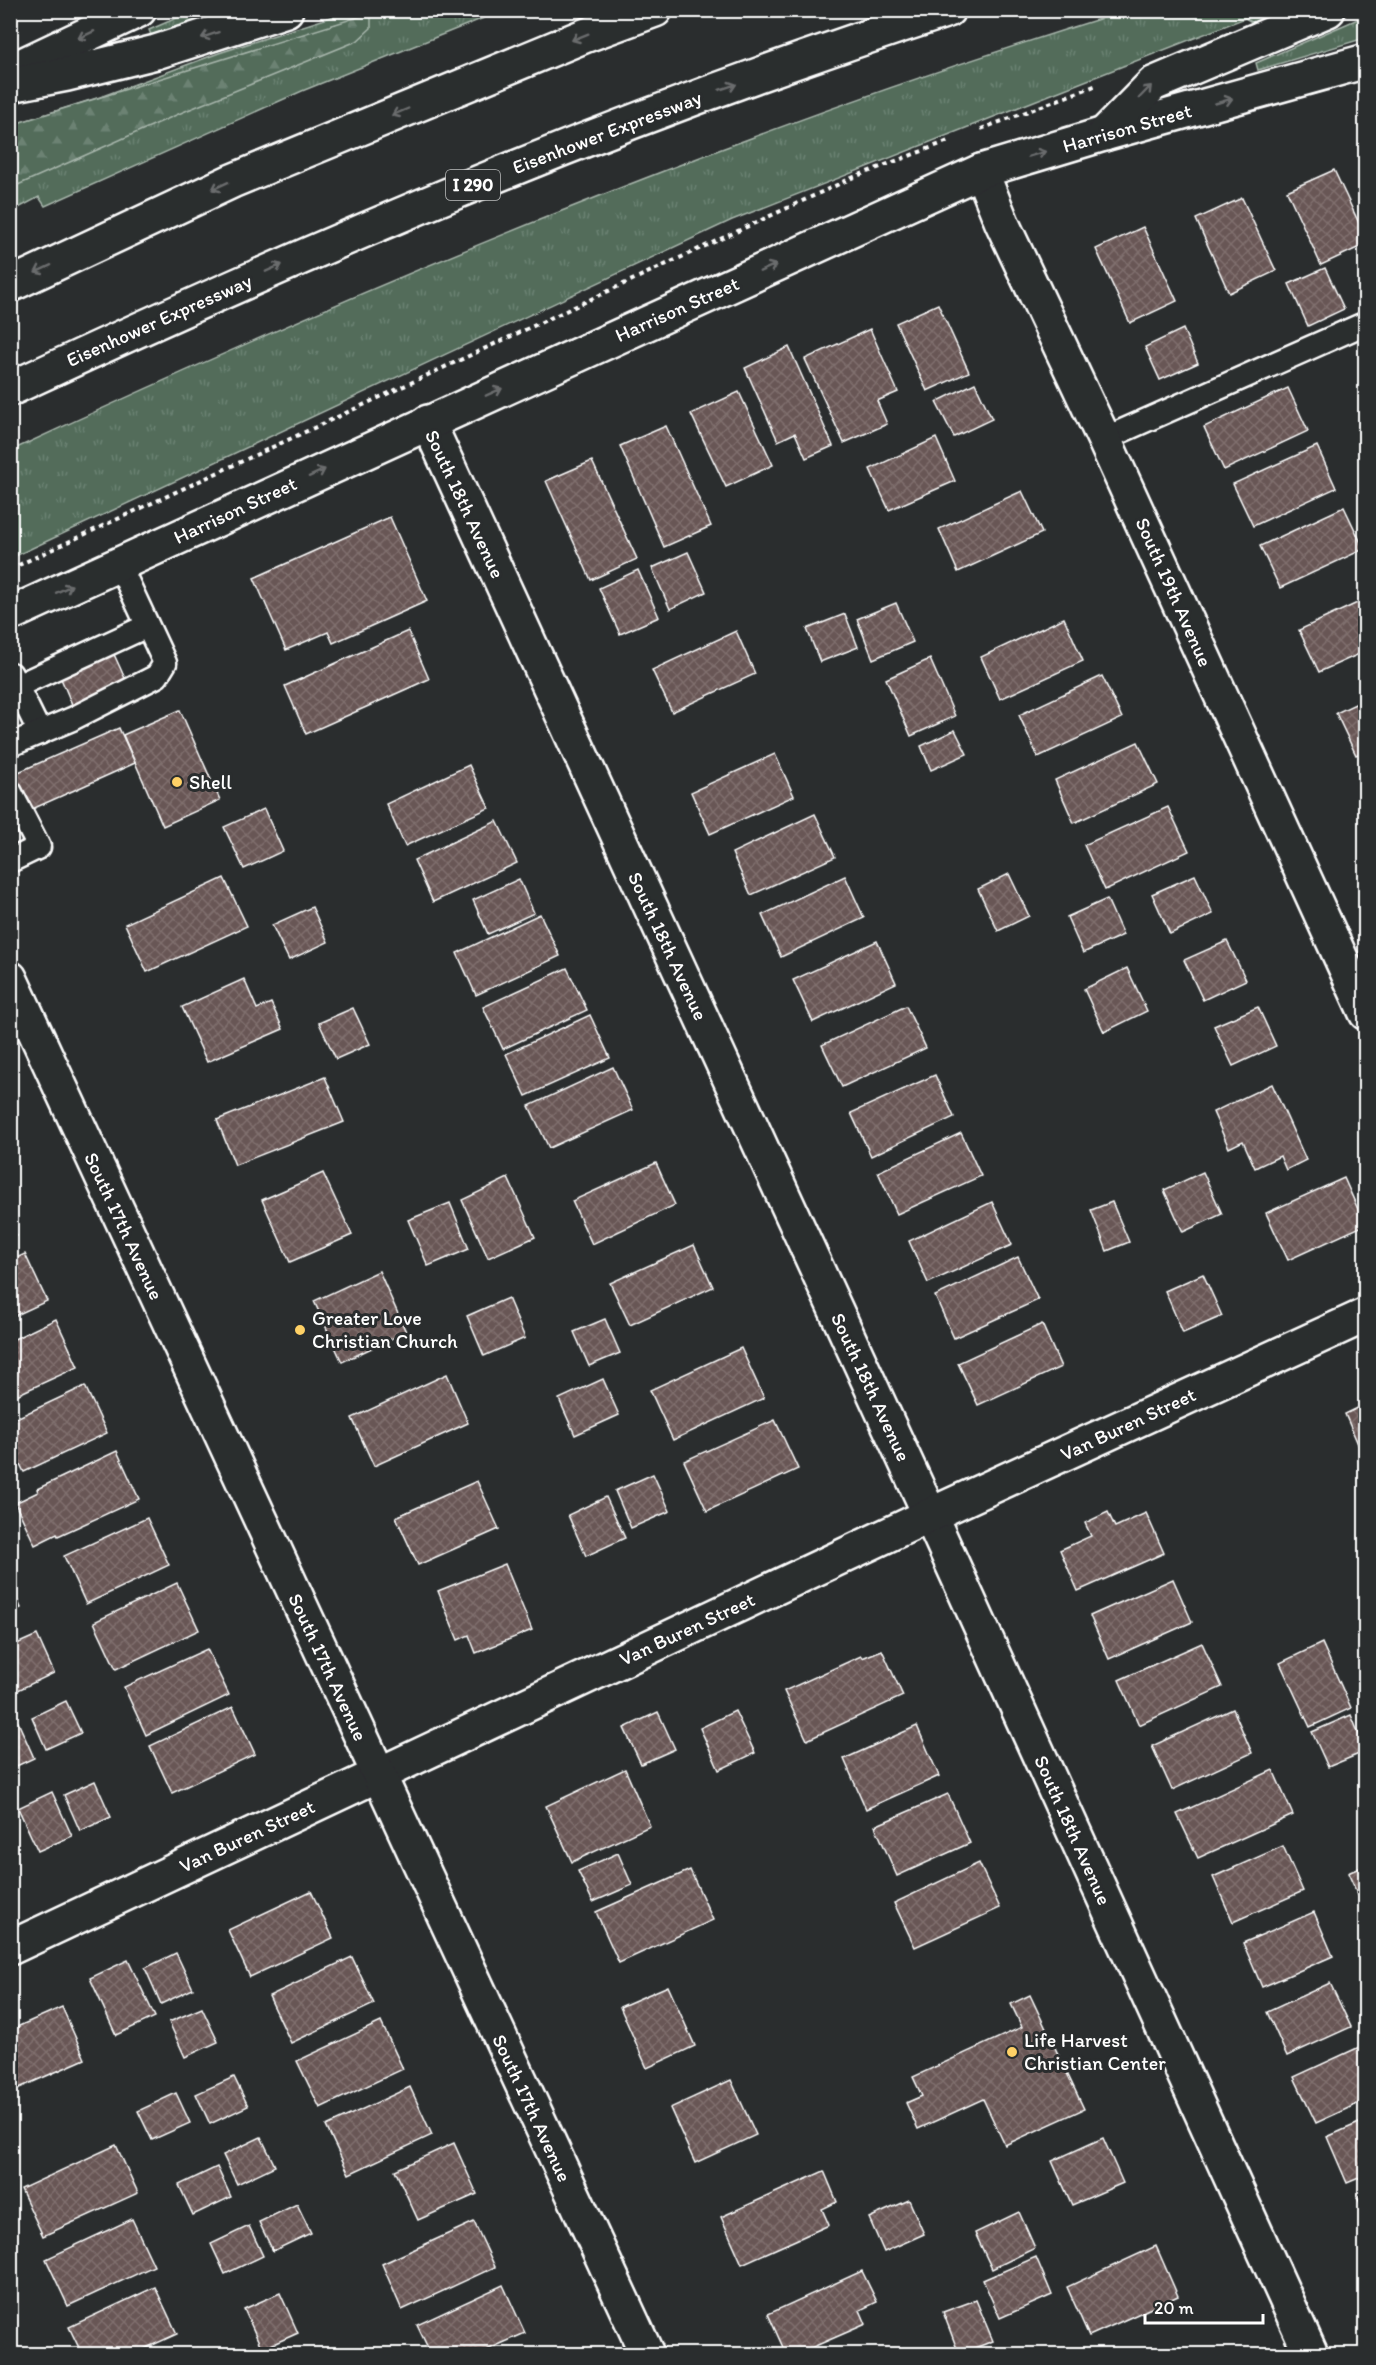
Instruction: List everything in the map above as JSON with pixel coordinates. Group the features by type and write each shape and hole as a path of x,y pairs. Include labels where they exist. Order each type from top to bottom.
{"main road":[{"path":"10,71 140,10"},
{"path":"10,85 67,75 156,52 286,10"},
{"path":"10,285 232,181 584,36 655,10"},
{"name":"Eisenhower Expressway","path":"10,388 351,234 626,122 948,10"},
{"path":"1104,134 1153,84 1328,10"},
{"name":"Harrison Street","path":"10,614 981,171 1365,61"},
{"name":"South 19th Avenue","path":"981,171 1002,223 1104,439 1365,1013"},
{"name":"South 18th Avenue","path":"428,422 930,1515 1311,2355"},
{"name":"South 17th Avenue","path":"10,978 647,2355"},
{"name":"Van Buren Street","path":"10,1948 930,1515 1365,1315"}],"lane":[{"path":"1104,439 1365,323"},
{"path":"10,745 72,719 157,676 165,663 119,564"},
{"path":"40,733 14,679 147,626"},
{"path":"10,791 39,847 10,861"}],"path":[{"path":"974,132 1104,83"},
{"path":"10,569 854,177 952,140"}],"green space":[{"path":"195,10 225,11 151,35 149,30"},
{"path":"350,11 501,11 302,91 45,206 39,197 11,212 11,125 100,97 219,53"},
{"path":"1125,11 1287,11 1255,24 1245,18 732,220 11,558 10,451 284,327 560,212 841,105"},
{"path":"371,13 371,28 357,41 183,112 11,188 11,125"},
{"path":"1365,16 1365,38 1258,70 1256,63"}],"building":[{"path":"1334,170 1366,238 1366,244 1321,265 1287,191"},
{"path":"1242,198 1276,271 1229,293 1196,219"},
{"path":"1143,227 1177,301 1130,323 1096,249"},
{"path":"1325,268 1344,309 1308,326 1289,284"},
{"path":"938,304 969,372 927,391 896,323"},
{"path":"870,329 898,392 877,401 887,424 844,443 805,359"},
{"path":"1183,329 1198,363 1160,380 1145,347"},
{"path":"789,347 833,446 806,458 795,433 778,441 745,368"},
{"path":"975,383 992,419 954,437 936,402"},
{"path":"1288,388 1308,431 1224,470 1204,427"},
{"path":"739,392 773,465 726,487 691,414"},
{"path":"666,426 711,526 664,547 620,446"},
{"path":"936,438 955,481 889,510 870,469"},
{"path":"1317,446 1336,488 1253,526 1233,484"},
{"path":"592,461 637,559 591,580 546,481"},
{"path":"1022,491 1042,533 958,572 939,529"},
{"path":"1344,507 1364,549 1280,588 1260,546"},
{"path":"390,517 427,601 333,643 328,632 286,650 254,578"},
{"path":"688,552 706,592 670,609 652,568"},
{"path":"638,570 659,617 620,634 599,588"},
{"path":"1366,599 1366,651 1319,672 1299,630"},
{"path":"896,603 913,642 873,659 857,619"},
{"path":"845,614 858,647 820,662 807,629"},
{"path":"1064,618 1083,661 1000,699 981,657"},
{"path":"408,631 429,679 306,734 285,686"},
{"path":"736,631 755,674 672,712 652,670"},
{"path":"112,650 128,685 74,709 59,674"},
{"path":"930,659 955,716 911,736 886,679"},
{"path":"1102,676 1122,718 1038,757 1019,715"},
{"path":"1366,699 1366,751 1356,755 1336,713"},
{"name":"Shell","path":"180,710 220,800 163,826 123,735"},
{"name":"Shell","path":"119,728 135,763 30,810 14,774"},
{"path":"955,730 967,754 931,770 921,746"},
{"path":"1138,742 1158,784 1074,823 1055,780"},
{"path":"775,754 794,796 710,834 691,792"},
{"path":"469,765 489,808 405,846 386,804"},
{"path":"1168,807 1189,851 1105,890 1084,845"},
{"path":"264,809 283,851 244,869 224,827"},
{"path":"815,814 835,857 751,895 732,853"},
{"path":"497,821 517,863 433,902 414,860"},
{"path":"1009,874 1029,916 998,931 978,889"},
{"path":"1195,875 1213,914 1170,934 1152,894"},
{"path":"845,876 864,918 781,957 762,915"},
{"path":"224,878 247,926 147,972 125,924"},
{"path":"519,879 534,913 488,934 473,900"},
{"path":"1107,899 1123,935 1083,953 1067,917"},
{"path":"312,907 328,942 289,960 272,925"},
{"path":"540,914 560,956 476,995 457,953"},
{"path":"877,941 896,983 813,1022 793,980"},
{"path":"1227,941 1246,980 1203,1000 1184,960"},
{"path":"567,968 587,1010 503,1049 483,1007"},
{"path":"1127,968 1147,1011 1104,1032 1084,989"},
{"path":"244,979 257,1009 271,1003 283,1029 207,1062 182,1007"},
{"path":"906,1006 926,1048 842,1087 822,1045"},
{"path":"1258,1007 1276,1046 1233,1066 1214,1026"},
{"path":"353,1008 370,1044 336,1059 319,1023"},
{"path":"590,1015 610,1058 526,1096 506,1054"},
{"path":"613,1067 633,1110 549,1148 529,1106"},
{"path":"935,1075 954,1117 871,1156 851,1113"},
{"path":"325,1077 344,1122 235,1165 217,1120"},
{"path":"1272,1084 1306,1160 1286,1170 1280,1156 1255,1168 1243,1141 1229,1148 1213,1112"},
{"path":"961,1133 981,1176 897,1214 878,1172"},
{"path":"656,1163 675,1205 592,1244 572,1201"},
{"path":"1203,1172 1222,1214 1183,1232 1164,1190"},
{"path":"323,1173 352,1235 290,1262 262,1200"},
{"path":"508,1178 535,1237 488,1258 462,1200"},
{"path":"1344,1178 1365,1225 1288,1260 1266,1213"},
{"path":"992,1202 1012,1245 928,1283 909,1241"},
{"path":"1112,1202 1129,1242 1107,1251 1091,1210"},
{"path":"450,1203 469,1249 428,1266 408,1220"},
{"path":"10,1223 17,1236 10,1239"},
{"path":"694,1245 713,1287 630,1325 610,1283"},
{"path":"25,1254 47,1301 10,1318 10,1261"},
{"path":"1018,1257 1038,1300 954,1338 935,1296"},
{"path":"379,1271 406,1332 342,1362 314,1301"},
{"path":"1203,1274 1222,1316 1183,1333 1165,1291"},
{"path":"508,1298 525,1338 484,1356 467,1316"},
{"path":"56,1319 78,1367 10,1398 10,1341"},
{"path":"605,1319 620,1353 589,1366 574,1332"},
{"path":"1042,1324 1061,1367 978,1405 958,1363"},
{"path":"741,1348 764,1398 673,1440 650,1390"},
{"path":"447,1374 468,1423 374,1466 352,1418"},
{"path":"603,1379 619,1415 575,1435 559,1399"},
{"path":"85,1386 107,1433 24,1472 10,1444 10,1421"},
{"path":"1366,1404 1366,1459 1365,1460 1345,1414"},
{"path":"775,1420 798,1469 707,1511 684,1461"},
{"path":"117,1451 139,1499 35,1545 15,1503 38,1492 37,1489"},
{"path":"653,1474 670,1511 631,1528 615,1491"},
{"path":"477,1481 499,1529 418,1565 396,1517"},
{"path":"606,1497 625,1538 586,1556 568,1515"},
{"path":"1108,1512 1115,1527 1146,1513 1164,1553 1078,1591 1060,1550 1091,1536 1085,1523"},
{"path":"147,1518 169,1565 86,1604 64,1556"},
{"path":"505,1564 532,1630 476,1653 469,1635 458,1640 438,1591"},
{"path":"1173,1579 1192,1622 1109,1659 1090,1616"},
{"path":"177,1583 199,1630 116,1669 94,1622"},
{"path":"10,1584 21,1608 10,1613"},
{"path":"37,1635 54,1673 16,1691 10,1678 10,1647"},
{"path":"1202,1643 1222,1687 1139,1725 1119,1680"},
{"path":"1322,1643 1351,1708 1310,1727 1280,1663"},
{"path":"207,1649 229,1695 146,1735 124,1687"},
{"path":"882,1650 903,1696 807,1740 784,1691 861,1656 862,1658"},
{"path":"66,1701 81,1733 46,1749 32,1717"},
{"path":"233,1707 255,1754 172,1793 150,1746"},
{"path":"1233,1709 1252,1753 1172,1790 1152,1746"},
{"path":"735,1711 755,1753 719,1770 700,1728"},
{"path":"658,1712 675,1749 641,1764 624,1728"},
{"path":"1351,1715 1366,1751 1328,1767 1312,1732"},
{"path":"18,1722 34,1758 10,1769 10,1726"},
{"path":"917,1726 939,1776 866,1809 844,1759"},
{"path":"625,1769 650,1826 572,1862 546,1806"},
{"path":"1273,1770 1293,1815 1198,1858 1177,1814"},
{"path":"95,1781 111,1817 80,1831 64,1795"},
{"path":"52,1792 72,1836 38,1851 18,1808"},
{"path":"948,1794 970,1843 897,1876 875,1826"},
{"path":"1283,1846 1303,1891 1233,1922 1213,1877"},
{"path":"618,1853 632,1885 593,1902 578,1871"},
{"path":"979,1863 1000,1908 915,1947 894,1903"},
{"path":"1366,1865 1366,1913 1348,1873"},
{"path":"690,1870 713,1920 619,1963 596,1912"},
{"path":"311,1891 333,1938 250,1977 228,1930"},
{"path":"1314,1912 1333,1956 1262,1987 1243,1943"},
{"path":"176,1953 193,1989 161,2004 145,1968"},
{"path":"352,1957 374,2004 291,2043 269,1996"},
{"path":"128,1960 155,2017 116,2035 90,1978"},
{"path":"1330,1983 1351,2027 1287,2056 1267,2012"},
{"path":"668,1986 695,2046 647,2068 620,2007"},
{"name":"Life Harvest Christian Center","path":"1030,1995 1084,2109 1005,2145 983,2099 918,2129 906,2103 922,2096 913,2077 1022,2027 1011,2004"},
{"path":"62,2007 85,2059 10,2092 10,2030"},
{"path":"202,2008 218,2042 185,2057 169,2022"},
{"path":"381,2022 403,2069 320,2108 297,2061"},
{"path":"1366,2044 1366,2100 1316,2123 1294,2077"},
{"path":"234,2077 248,2106 210,2124 196,2094"},
{"path":"731,2080 756,2135 695,2163 670,2108"},
{"path":"410,2087 432,2135 349,2174 326,2126"},
{"path":"176,2093 190,2123 152,2140 138,2111"},
{"path":"1366,2120 1366,2175 1347,2183 1327,2137"},
{"path":"261,2137 275,2166 237,2184 223,2155"},
{"path":"1103,2138 1123,2183 1072,2205 1052,2161"},
{"path":"454,2143 477,2194 418,2220 395,2170"},
{"path":"116,2145 138,2193 43,2236 21,2189"},
{"path":"217,2167 231,2197 193,2215 179,2185"},
{"path":"824,2171 837,2202 822,2209 829,2225 742,2264 721,2217"},
{"path":"1366,2193 1366,2215 1357,2197"},
{"path":"909,2200 924,2234 884,2252 869,2218"},
{"path":"297,2204 311,2233 273,2251 259,2222"},
{"path":"1019,2212 1035,2248 992,2269 975,2233"},
{"path":"132,2219 154,2266 68,2306 46,2259"},
{"path":"474,2222 495,2267 402,2310 382,2264"},
{"path":"249,2226 263,2256 225,2274 211,2244"},
{"path":"1156,2246 1178,2296 1089,2336 1067,2287"},
{"path":"1036,2257 1052,2295 1000,2318 983,2280"},
{"path":"862,2271 877,2302 860,2310 866,2324 797,2354 786,2354 768,2314"},
{"path":"503,2285 525,2333 478,2354 431,2354 417,2325"},
{"path":"155,2287 177,2334 133,2354 82,2354 69,2327"},
{"path":"280,2293 298,2333 262,2349 244,2309"},
{"path":"976,2300 993,2341 959,2354 943,2312"},
{"path":"197,2348 201,2354 183,2354"}],"place":[{"name":"Shell","path":"177,782"},
{"name":"Greater Love Christian Church","path":"300,1330"},
{"name":"Life Harvest Christian Center","path":"1012,2052"}]}
